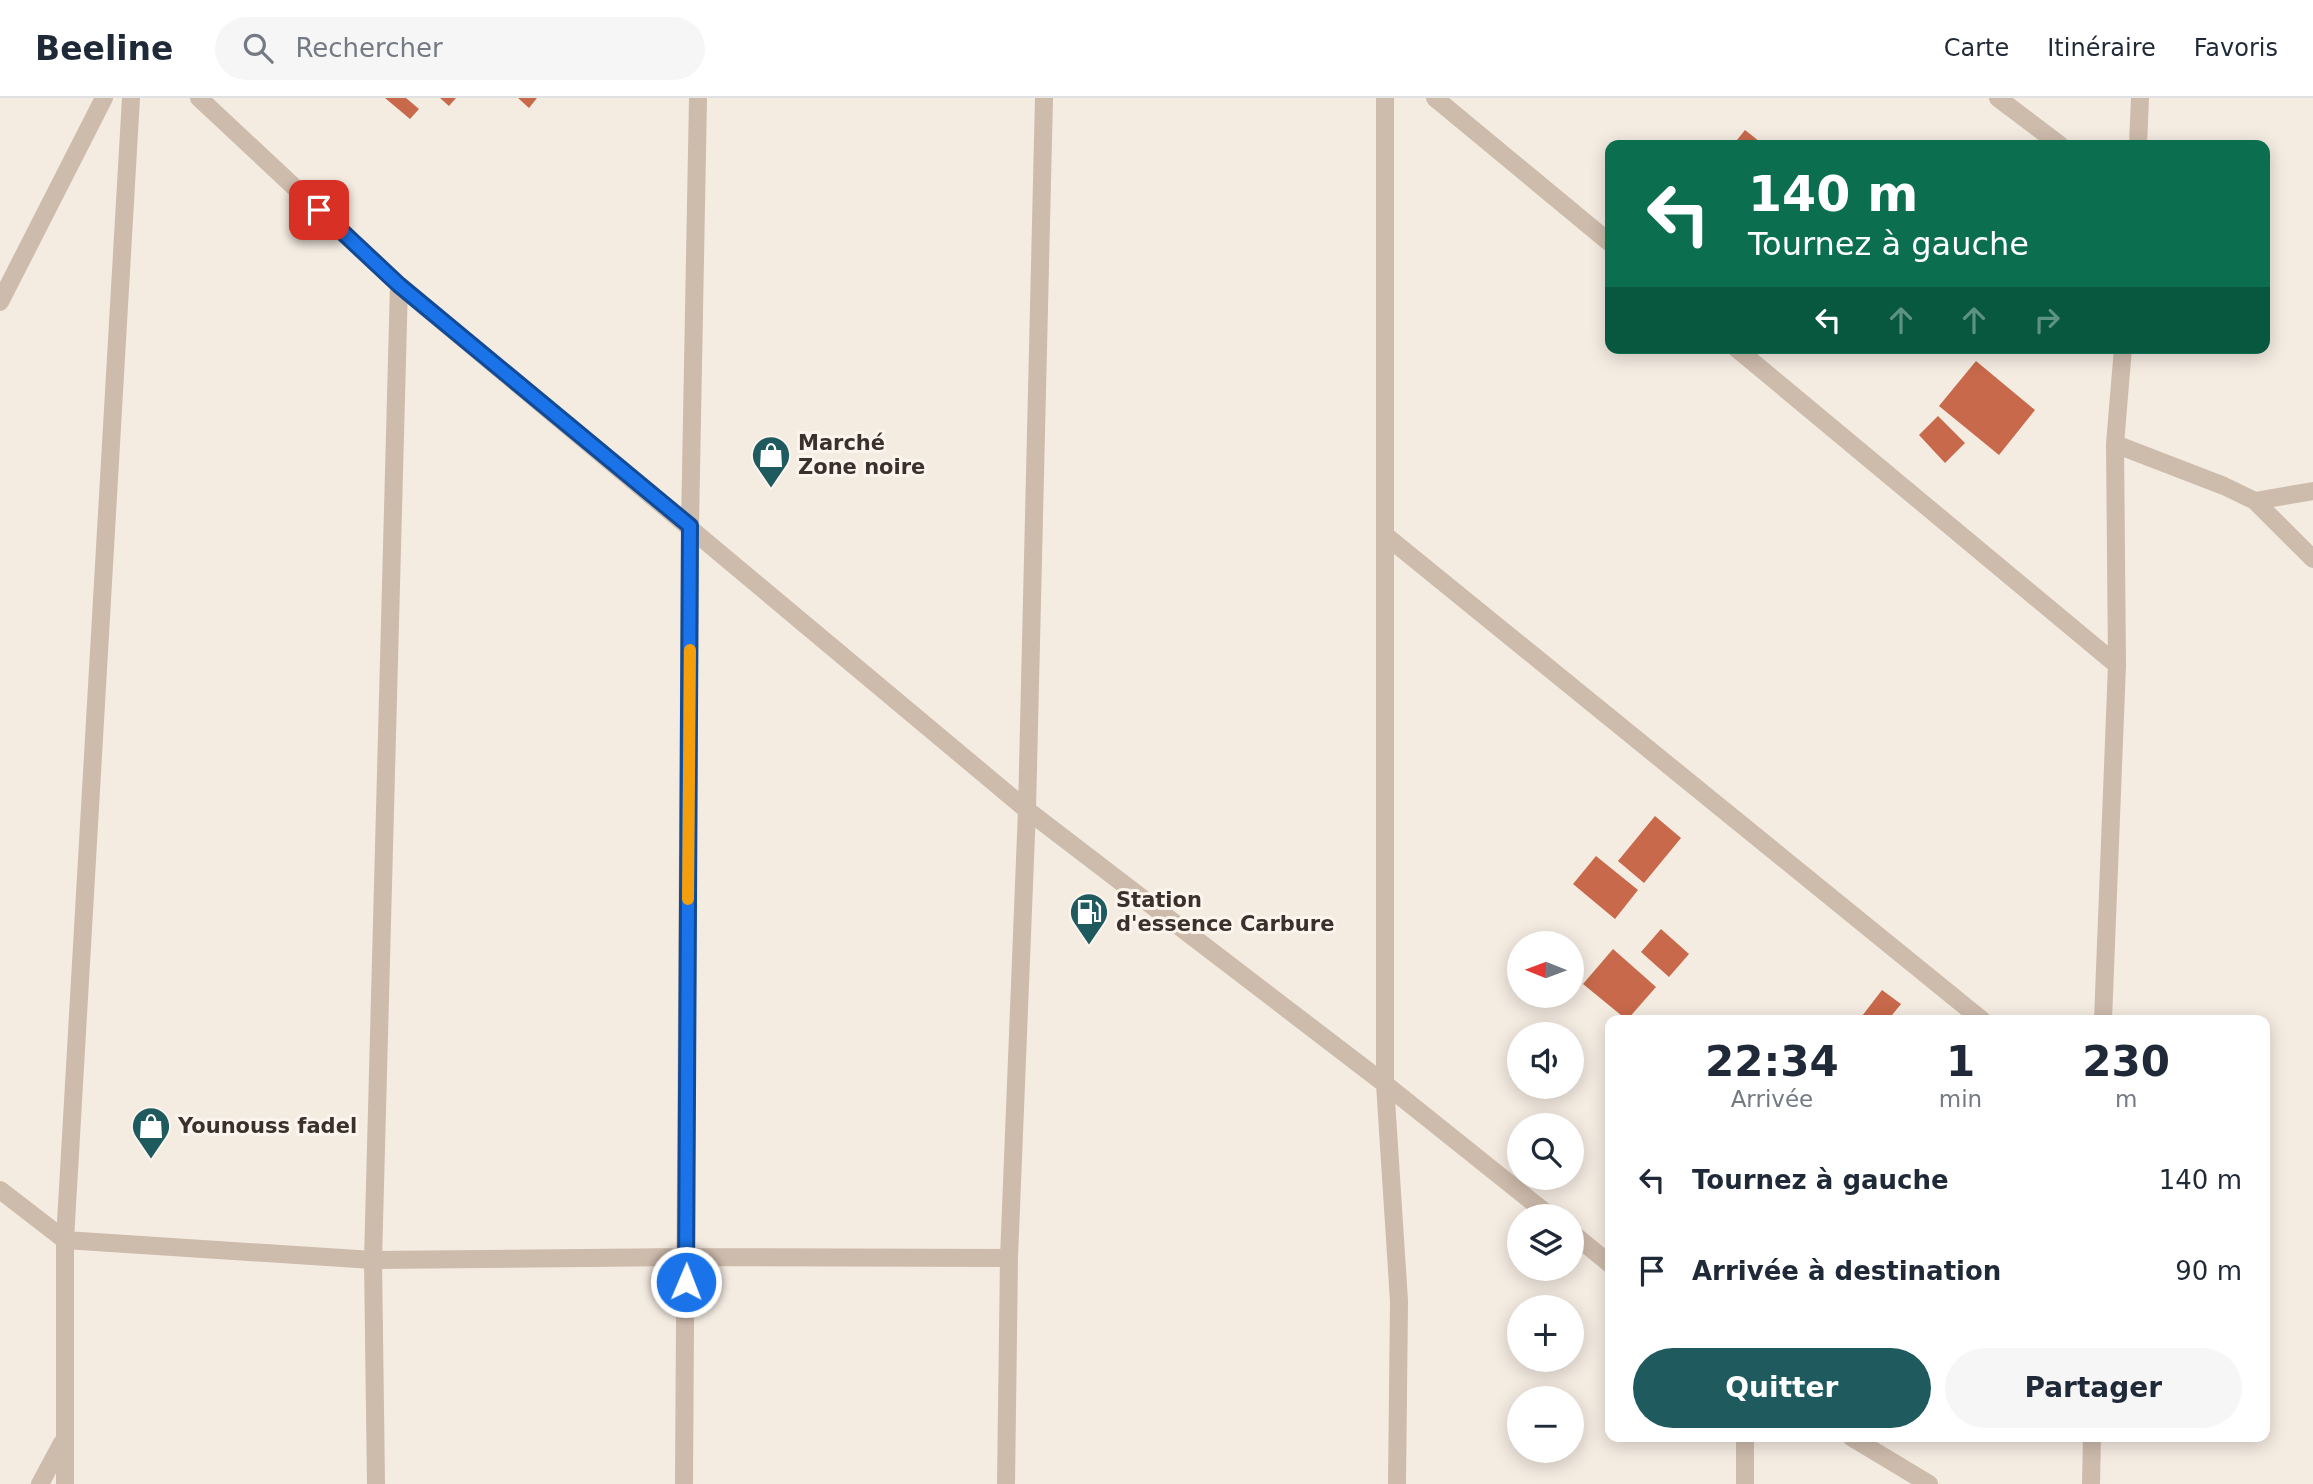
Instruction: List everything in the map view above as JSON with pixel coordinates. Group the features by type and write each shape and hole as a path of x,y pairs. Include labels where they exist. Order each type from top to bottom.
{"street":[{"path":"0,302 104,98"},
{"path":"65,1484 62,1443 65,1240 131,98"},
{"path":"199,98 399,285 1027,810 1385,1084 1535,1204"},
{"path":"684,1484 690,526 698,98"},
{"path":"1006,1484 1009,1258 1027,810 1044,98"},
{"path":"1385,98 1385,1084 1399,1301 1396,1484"},
{"path":"1435,98 1605,239"},
{"path":"1998,98 2053,140"},
{"path":"2138,140 2140,98"},
{"path":"376,1484 373,1260 399,285"},
{"path":"1743,354 2117,666"},
{"path":"2103,1015 2117,666 2115,444 2122,354"},
{"path":"2115,444 2224,486 2255,501 2313,559"},
{"path":"2255,501 2313,491"},
{"path":"1385,536 1976,1015"},
{"path":"0,1190 65,1240 373,1260 1009,1258"},
{"path":"1584,1243 1605,1260"},
{"path":"1745,1442 1745,1484"},
{"path":"1859,1442 1929,1484"},
{"path":"2091,1484 2092,1442"},
{"path":"40,1484 62,1443"}],"building":[{"path":"385,98 406,98 419,109 410,119"},
{"path":"440,98 456,98 449,106"},
{"path":"518,98 537,98 529,108"},
{"path":"1745,130 1758,140 1737,140"},
{"path":"1976,361 2035,410 1999,455 1939,406"},
{"path":"1938,416 1965,443 1945,463 1919,435"},
{"path":"1655,816 1681,838 1644,883 1618,861"},
{"path":"1596,856 1638,890 1615,919 1573,884"},
{"path":"1661,929 1689,954 1669,977 1641,952"},
{"path":"1613,949 1656,987 1631,1015 1621,1015 1584,985"},
{"path":"1882,990 1901,1004 1892,1015 1863,1015"}],"slow traffic":[{"path":"688,899 690,650"}],"place":[{"name":"Marché Zone noire","path":"771,489"},
{"name":"Station d'essence Carbure","path":"1089,946"},
{"name":"Younouss fadel","path":"151,1160"}],"route":[{"path":"319,210 399,285 690,526 686,1282"}]}
